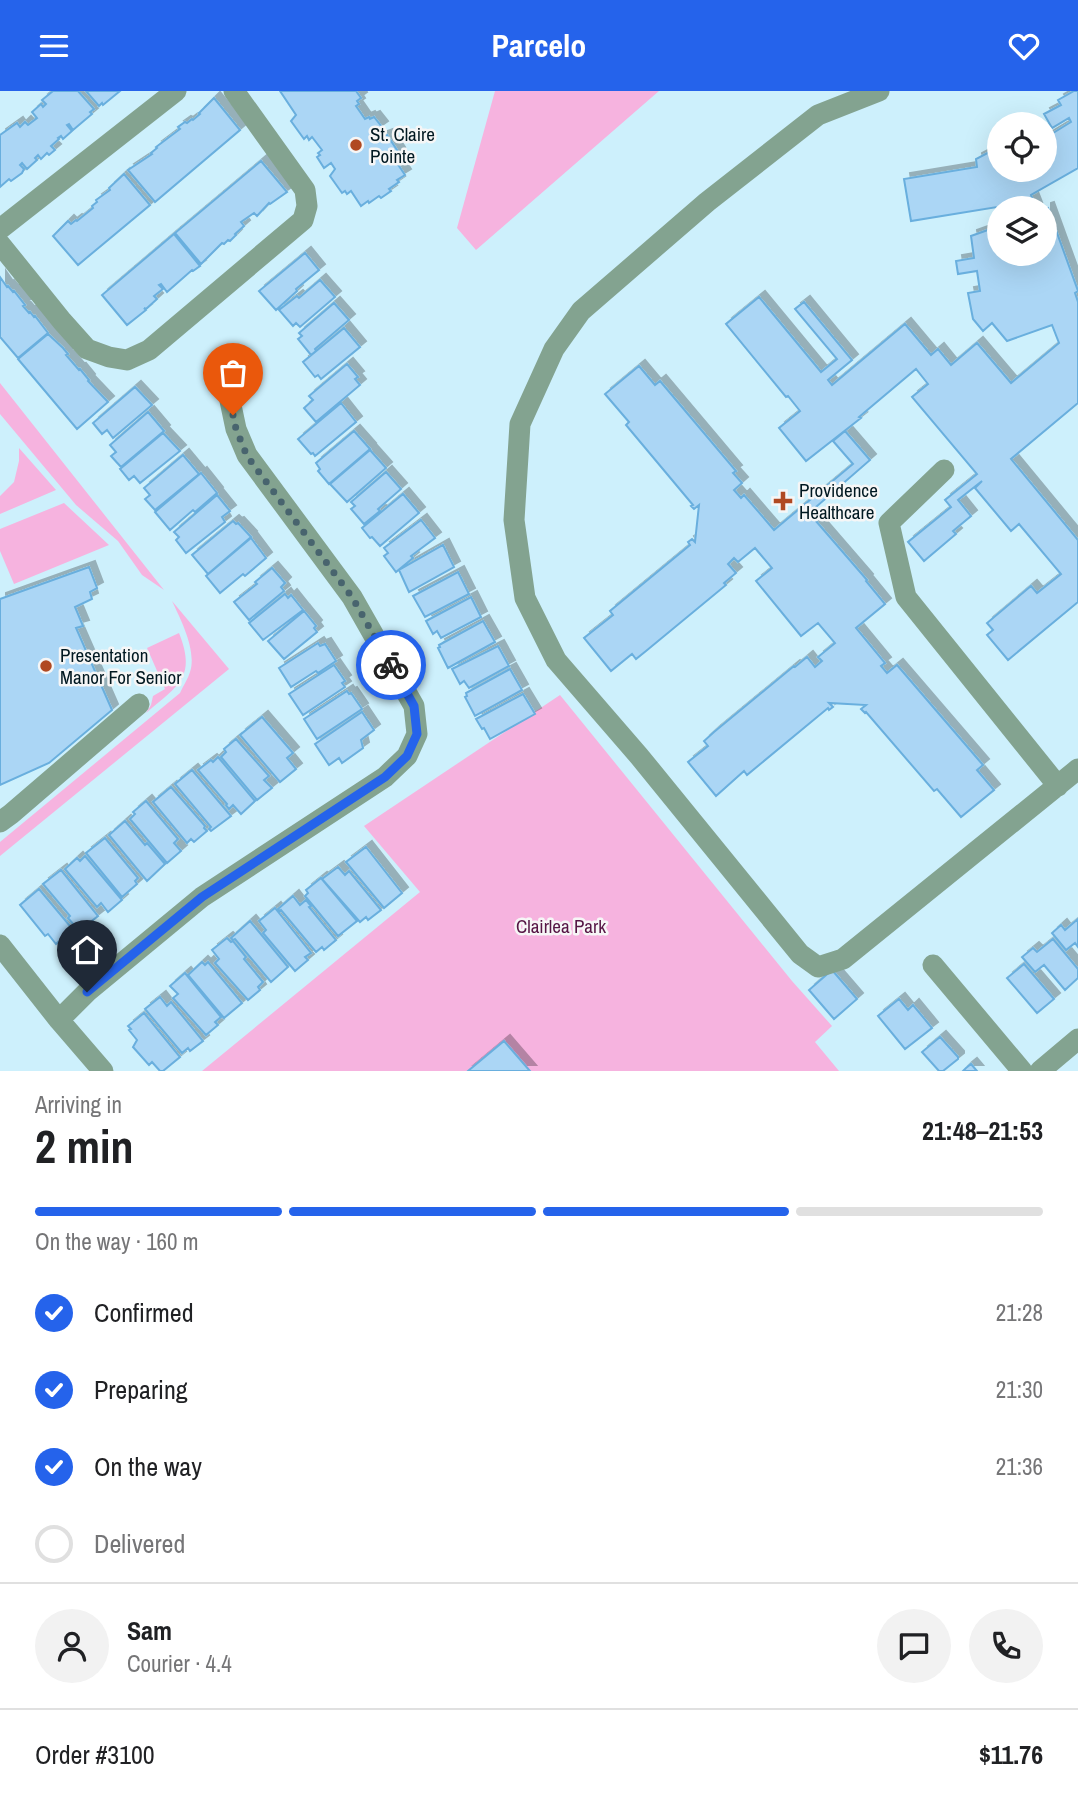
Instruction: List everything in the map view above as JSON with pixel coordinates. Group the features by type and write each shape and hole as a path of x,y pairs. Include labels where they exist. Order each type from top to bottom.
{"street":[{"path":"0,229 176,91"},
{"path":"0,244 87,349 127,360 149,350 315,212 305,190 234,91"},
{"path":"880,91 818,115 707,202 581,311 554,349 520,424 514,520 525,598 556,660 639,756 800,954 818,967 843,959 1078,769"},
{"path":"59,1020 87,992 202,897 385,777 407,756 417,734 414,706 352,597 247,456 236,429 225,377"},
{"path":"944,470 889,523 906,597 1058,786"},
{"path":"0,822 139,704"},
{"path":"0,945 103,1071"},
{"path":"933,964 1022,1071"},
{"path":"1040,1071 1078,1039"}],"green space":[{"path":"495,91 659,91 476,250 457,228"},
{"path":"0,383 164,590 142,575 118,541 76,505 0,414"},
{"path":"19,448 56,490 0,514 0,496 14,482"},
{"path":"64,503 109,545 14,584 0,551 0,529"},
{"path":"172,601 229,669 0,856 0,842 180,693 192,664 187,636"},
{"path":"179,633 184,648 185,671 175,688 146,713 153,696 165,689 147,648"},
{"name":"Clairlea Park","path":"560,695 792,981 832,1026 815,1042 839,1071 202,1071 420,892 364,826"}],"building":[{"path":"53,91 78,91 94,109 90,112 92,114 73,130 67,125 72,131 63,139 61,136 58,138 51,146 55,150 41,159 38,155 35,158 37,160 27,169 22,163 22,173 0,187 0,135 17,123 20,127 25,122 28,125 37,118 32,112 41,104 43,107 46,104 42,100"},
{"path":"86,91 120,91 99,106"},
{"name":"St. Claire Pointe","path":"280,91 356,91 361,98 356,106 365,119 374,117 382,127 375,132 379,138 387,135 399,153 395,160 405,175 389,189 391,191 361,206 351,191 342,193 330,176 335,169 331,163 324,168 317,157 322,150 312,137 309,140 307,136 304,139 291,121 296,115"},
{"path":"1078,91 1078,168 1057,180 1057,131 1071,122 1069,118 1057,125 1057,112 1048,112 1061,105 1058,100"},
{"path":"214,98 240,130 155,202 128,170 152,154 156,147 180,129 178,127 193,120"},
{"path":"987,153 987,182 1054,182 1031,196 987,196 987,209 911,221 904,179 977,167 976,159"},
{"path":"261,161 287,192 269,203 257,216 254,213 241,222 244,226 236,235 230,241 222,243 201,264 175,233"},
{"path":"124,174 150,205 78,265 53,236 68,221 71,224 77,221 93,208 96,200 110,190"},
{"name":"Providence Healthcare","path":"987,230 987,266 1057,266 1057,233 1078,291 1075,293 1078,302 1078,403 1011,459 1078,540 1078,602 1008,660 987,635 993,630 987,623 1031,586 1037,593 1061,574 1019,524 1011,531 975,488 982,481 958,500 971,516 953,531 956,534 924,561 908,542 951,507 945,500 977,474 912,397 928,384 916,369 859,417 861,418 806,461 779,428 800,411 726,324 759,297 821,372 837,359 795,309 804,302 852,360 828,380 832,385 905,324 931,355 938,349 951,365 977,343 1011,383 1059,343 1052,325 1007,341 992,323 983,331 973,319 968,293 980,291 977,271 958,274 956,261 974,258 971,236"},
{"path":"174,234 200,266 167,292 159,285 163,289 154,296 157,299 127,325 102,295"},
{"path":"305,253 319,270 276,310 259,291"},
{"path":"0,277 48,333 18,358 0,337"},
{"path":"320,280 335,297 300,327 296,323 293,326 279,310 297,296 299,298"},
{"path":"334,303 349,320 311,355 298,339 302,336 299,333"},
{"path":"344,328 360,347 321,379 318,375 315,377 303,362"},
{"path":"48,334 108,402 77,429 18,359"},
{"path":"347,364 358,377 355,379 360,385 316,422 304,408 313,400 309,396"},
{"path":"639,366 655,385 660,381 736,471 733,473 742,483 734,490 741,498 744,495 774,530 853,464 833,441 845,431 870,460 809,513 885,604 856,628 885,663 881,666 887,673 897,665 983,765 977,770 994,790 961,817 937,789 934,791 861,709 866,705 829,703 833,707 829,710 828,708 747,775 744,771 716,796 688,762 708,746 704,741 794,666 807,657 815,667 822,661 818,657 835,643 818,623 801,636 756,581 772,568 755,548 738,562 734,558 728,564 736,573 724,583 726,585 636,659 632,654 611,671 584,638 613,615 610,611 690,545 688,542 692,539 695,542 699,505 694,509 691,506 693,505 626,425 629,422 605,394"},
{"path":"135,387 152,405 113,438 107,430 102,434 93,423"},
{"path":"341,403 356,422 315,456 311,454 298,439"},
{"path":"148,412 164,431 121,467 111,456 116,452 110,445"},
{"path":"354,431 370,449 329,484 318,471 320,469 316,463"},
{"path":"163,433 180,451 140,483 134,476 129,480 120,469"},
{"path":"370,450 386,468 347,502 330,484"},
{"path":"183,455 199,474 155,510 145,499 150,495 144,488"},
{"path":"386,472 401,489 364,524 351,509 355,506 351,502"},
{"path":"201,473 217,493 170,530 155,512"},
{"path":"403,494 419,513 380,546 362,528"},
{"path":"217,495 230,511 222,517 225,522 186,553 176,540 179,537 174,532"},
{"path":"421,520 435,538 411,556 413,558 396,572 384,556 388,553 384,548"},
{"path":"233,521 251,537 208,574 192,555"},
{"path":"251,538 266,558 220,593 206,576"},
{"path":"443,545 454,567 409,592 399,570"},
{"name":"Presentation Manor For Senior","path":"89,567 97,588 90,592 92,599 75,607 83,626 76,628 112,710 49,763 0,785 0,599"},
{"path":"272,568 285,583 281,587 284,591 249,620 234,602"},
{"path":"458,572 469,594 425,617 413,596"},
{"path":"285,594 288,598 291,595 303,610 263,640 249,623"},
{"path":"471,597 481,617 441,638 437,631 433,634 426,621"},
{"path":"304,611 316,626 314,628 317,632 284,659 268,641"},
{"path":"483,621 495,642 448,668 439,645"},
{"path":"318,643 320,646 325,644 336,661 291,687 279,668"},
{"path":"498,646 509,666 469,688 464,681 460,684 452,669"},
{"path":"334,665 345,681 342,683 345,687 303,715 289,694"},
{"path":"510,669 522,690 475,716 465,697 466,693"},
{"path":"347,691 362,709 317,739 304,719"},
{"path":"523,694 535,714 490,739 476,719"},
{"path":"362,712 374,730 361,740 363,748 342,763 339,758 329,765 315,744"},
{"path":"262,717 293,753 287,758 296,769 280,782 240,735"},
{"path":"236,739 269,776 264,780 272,788 257,800 221,757 226,752 224,749"},
{"path":"218,757 255,801 241,814 233,805 229,809 198,770"},
{"path":"192,770 231,816 211,831 211,827 175,784"},
{"path":"171,787 205,826 207,831 194,842 191,839 187,843 153,802"},
{"path":"146,801 178,839 174,843 181,851 167,863 130,819 135,814 133,812"},
{"path":"125,821 165,864 147,881 109,835"},
{"path":"105,838 138,878 135,881 137,884 122,897 86,853"},
{"path":"366,847 402,893 384,908 346,862"},
{"path":"85,856 122,900 108,912 101,903 97,907 65,869 77,858 80,861"},
{"path":"338,867 345,875 349,871 381,910 368,920 366,917 360,922 322,879"},
{"path":"61,870 98,916 79,931 43,884"},
{"path":"321,878 357,921 338,936 305,896 308,893 306,890"},
{"path":"39,889 75,932 60,945 48,934 45,936 20,905"},
{"path":"293,896 300,905 306,900 336,940 324,950 322,947 316,952 278,909"},
{"path":"275,908 311,953 305,957 308,960 295,971 263,933 266,930 259,921"},
{"path":"1078,919 1078,947 1075,943 1066,950 1052,933 1061,925 1065,930"},
{"path":"250,921 288,967 271,982 235,939 231,938"},
{"path":"227,938 233,941 263,982 258,987 260,990 248,1000 215,963 219,959 212,950"},
{"path":"1053,939 1078,969 1078,978 1065,990 1044,965 1035,972 1022,957 1033,948 1037,952"},
{"path":"202,962 205,965 208,962 242,1003 224,1018 188,975"},
{"path":"1024,964 1054,999 1037,1013 1007,978"},
{"path":"832,970 857,999 834,1019 809,990"},
{"path":"185,973 221,1017 215,1022 218,1025 206,1035 173,998 178,994 170,986"},
{"path":"160,997 167,1006 171,1002 203,1041 190,1051 188,1048 182,1053 145,1009"},
{"path":"899,999 908,1010 913,1005 932,1028 905,1049 878,1016"},
{"path":"144,1013 180,1057 163,1071 152,1062 149,1065 133,1047 137,1040 128,1026"},
{"path":"940,1037 958,1057 943,1071 939,1071 922,1052"},
{"path":"504,1041 530,1071 468,1071"},
{"path":"971,1064 977,1071 963,1071 966,1068"}],"way so far":[{"path":"233,415 247,456 352,597 391,665"}],"place":[{"name":"St. Claire Pointe","path":"356,145"},
{"name":"Providence Healthcare","path":"783,501"},
{"name":"Presentation Manor For Senior","path":"46,666"}],"route":[{"path":"87,992 202,897 385,777 407,756 417,734 414,706 391,665"}]}
